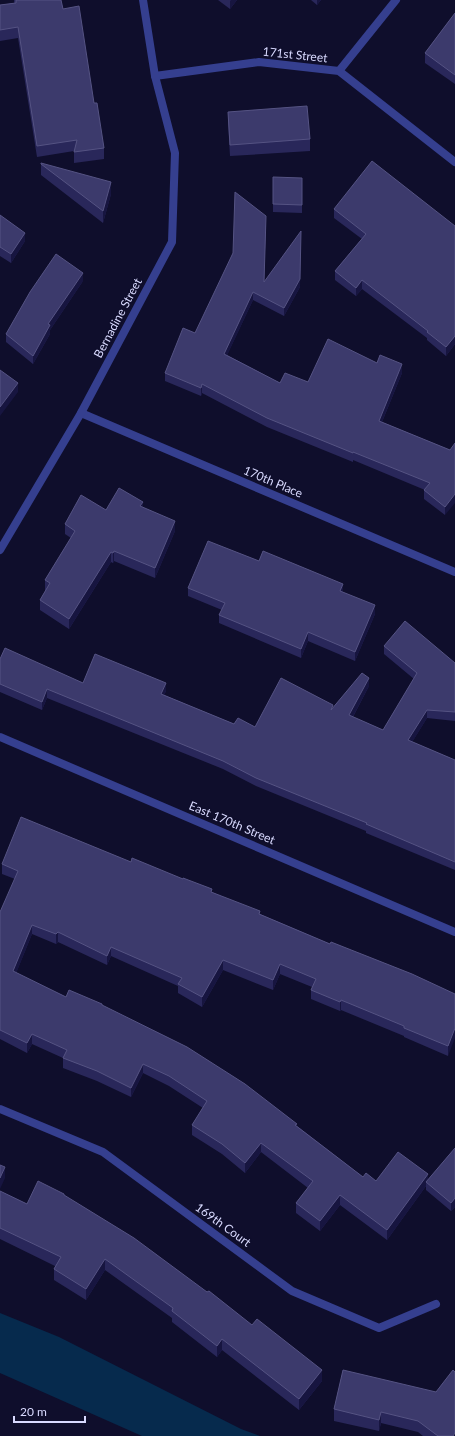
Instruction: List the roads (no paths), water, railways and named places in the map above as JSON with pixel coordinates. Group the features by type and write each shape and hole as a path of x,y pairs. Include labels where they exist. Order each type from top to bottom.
{"street":[{"path":"143,0 155,76"},
{"path":"339,71 396,0"},
{"name":"171st Street","path":"155,76 259,62 339,71 455,162"},
{"name":"Bernadine Street","path":"0,550 81,413 172,242 175,153 155,76"},
{"name":"170th Place","path":"81,413 455,572"},
{"name":"East 170th Street","path":"0,737 455,932"},
{"name":"169th Court","path":"0,1109 103,1152 292,1291 379,1328 436,1304"}],"water":[{"path":"0,1313 59,1337 241,1429 260,1436 142,1436 0,1373"}]}
